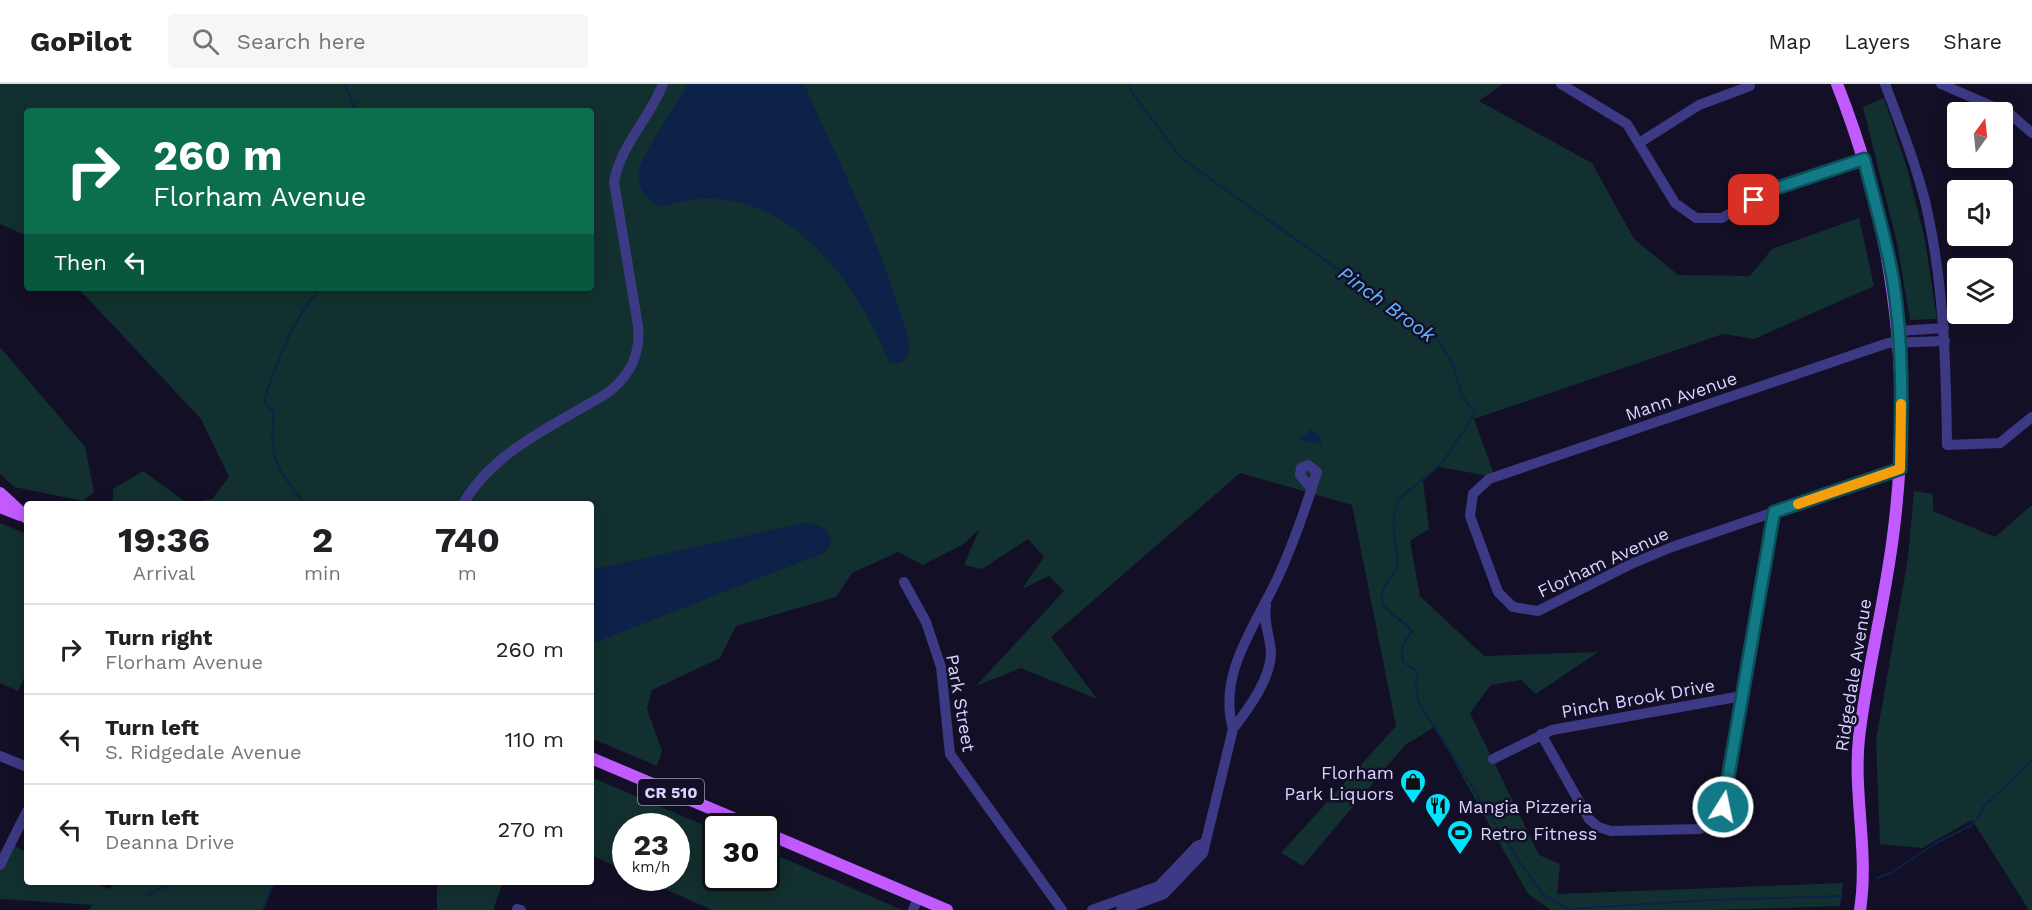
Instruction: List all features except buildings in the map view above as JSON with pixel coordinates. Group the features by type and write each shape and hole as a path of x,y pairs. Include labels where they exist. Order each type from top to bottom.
{"main road":[{"name":"Ridgedale Avenue","path":"1837,84 1864,159 1888,254 1899,337 1900,469 1896,518 1859,741 1863,876 1860,910"},
{"path":"0,493 24,515"},
{"path":"0,507 24,517"},
{"name":"CR 510","path":"594,759 721,813"},
{"path":"780,839 946,910"}],"street":[{"path":"465,501 473,488 497,463 534,437 606,394 621,382 631,369 638,349 638,326 614,182 619,162 649,114 663,84"},
{"path":"1561,84 1620,119 1639,142 1675,203 1688,214 1708,220 1725,217 1768,191 1864,159"},
{"path":"1886,84 1906,139 1925,203 1938,272 1944,328 1947,445 2000,443 2032,417"},
{"path":"1941,84 2010,114 2032,133"},
{"path":"1639,142 1699,105 1750,86"},
{"path":"1899,337 1944,328"},
{"path":"1899,337 1944,341"},
{"name":"Mann Avenue","path":"1476,489 1490,479 1888,343 1899,337"},
{"name":"Florham Avenue","path":"1476,489 1471,501 1470,516 1498,592 1513,607 1530,612 1547,609 1644,558 1900,469"},
{"path":"1233,729 1230,718 1233,669 1258,614 1266,605 1293,542 1310,487"},
{"name":"Pinch Brook Drive","path":"1541,734 1589,819 1598,827 1611,831 1700,829 1716,820 1723,807 1774,512"},
{"name":"Park Street","path":"904,582 926,622 938,660 950,754 1062,910"},
{"path":"1121,910 1156,899 1172,888 1201,856 1233,729 1269,667 1271,655 1265,620 1266,605"},
{"name":"Pinch Brook Drive","path":"1493,759 1541,734 1742,696"},
{"path":"0,756 24,766"},
{"path":"0,865 24,817"},
{"path":"1092,910 1159,886 1197,846 1205,843"},
{"path":"913,910 918,898"}],"green space":[{"path":"0,84 1503,84 1479,101 1592,163 1634,239 1678,275 1750,276 1772,249 1859,218 1874,286 1754,339 1723,334 1474,419 1495,477 1439,467 1423,481 1429,529 1410,541 1420,596 1484,656 1598,652 1536,694 1521,680 1491,685 1470,713 1539,855 1560,864 1557,894 1843,883 1840,906 1713,910 1551,910 1528,894 1435,727 1405,745 1303,866 1281,853 1396,726 1352,505 1240,473 1051,637 1097,699 1021,668 976,686 1064,591 1049,576 1022,589 1044,557 1028,539 982,569 964,565 979,530 962,545 923,565 898,552 852,573 836,597 736,626 720,658 652,690 647,709 662,751 657,766 594,739 594,501 200,501 212,499 229,477 201,419 81,291 594,291 594,108 24,108 24,235 0,224"},
{"path":"1884,98 1907,168 1925,240 1937,319 1910,320 1897,243 1863,107"},
{"path":"0,347 85,447 94,492 83,501 14,487 0,474"},
{"path":"143,471 184,501 113,501 113,489"},
{"path":"1914,491 1933,494 1933,511 1995,537 2032,505 2032,910 2029,910 1972,820 1922,848 1880,844 1876,740 1908,558"},
{"path":"0,523 24,533 24,678 18,691 0,683"},
{"path":"594,778 675,813 612,813 612,865 594,856"},
{"path":"690,819 702,824 702,891 780,891 780,857 902,910 712,910 669,891 690,891"},
{"path":"12,845 24,851 24,885 100,885 109,889 114,885 273,885 262,910 88,910 93,905 0,899 0,868"},
{"path":"437,885 502,885 493,910 437,910"}],"water":[{"path":"688,84 804,84 866,221 904,321 909,350 907,357 902,361 890,363 869,319 848,286 828,260 806,238 782,220 755,207 726,200 695,200 662,207 643,193 638,176 642,162"},
{"path":"1308,429 1319,434 1322,445 1301,440 1300,435 1307,434"},
{"path":"803,523 817,525 824,529 831,541 826,552 594,643 594,569"}],"waterway":[{"path":"344,84 355,108"},
{"name":"Pinch Brook","path":"1130,84 1131,91 1181,158 1438,340 1453,364 1461,393 1475,414 1441,464 1399,499 1394,516 1397,568 1384,588 1382,602 1390,613 1408,626 1412,632 1404,642 1402,657 1403,662 1417,671 1416,689 1419,703 1517,858 1543,894 1567,909 1711,900 1842,896"},
{"path":"303,501 277,463 272,442 274,413 264,401 286,342 318,291"},
{"name":"Pinch Brook","path":"1877,878 1891,873 1936,843 1970,826 1978,818 1983,807 2032,761"},
{"path":"147,895 168,885"},
{"path":"263,910 273,885"}],"slow traffic":[{"path":"1798,504 1900,469 1901,404"}],"place":[{"name":"Florham Park Liquors","path":"1413,805"},
{"name":"Mangia Pizzeria","path":"1438,829"},
{"name":"Retro Fitness","path":"1460,856"}],"route":[{"path":"1723,807 1774,512 1900,469 1899,344 1895,295 1886,245 1864,159 1768,191 1754,200"}]}
